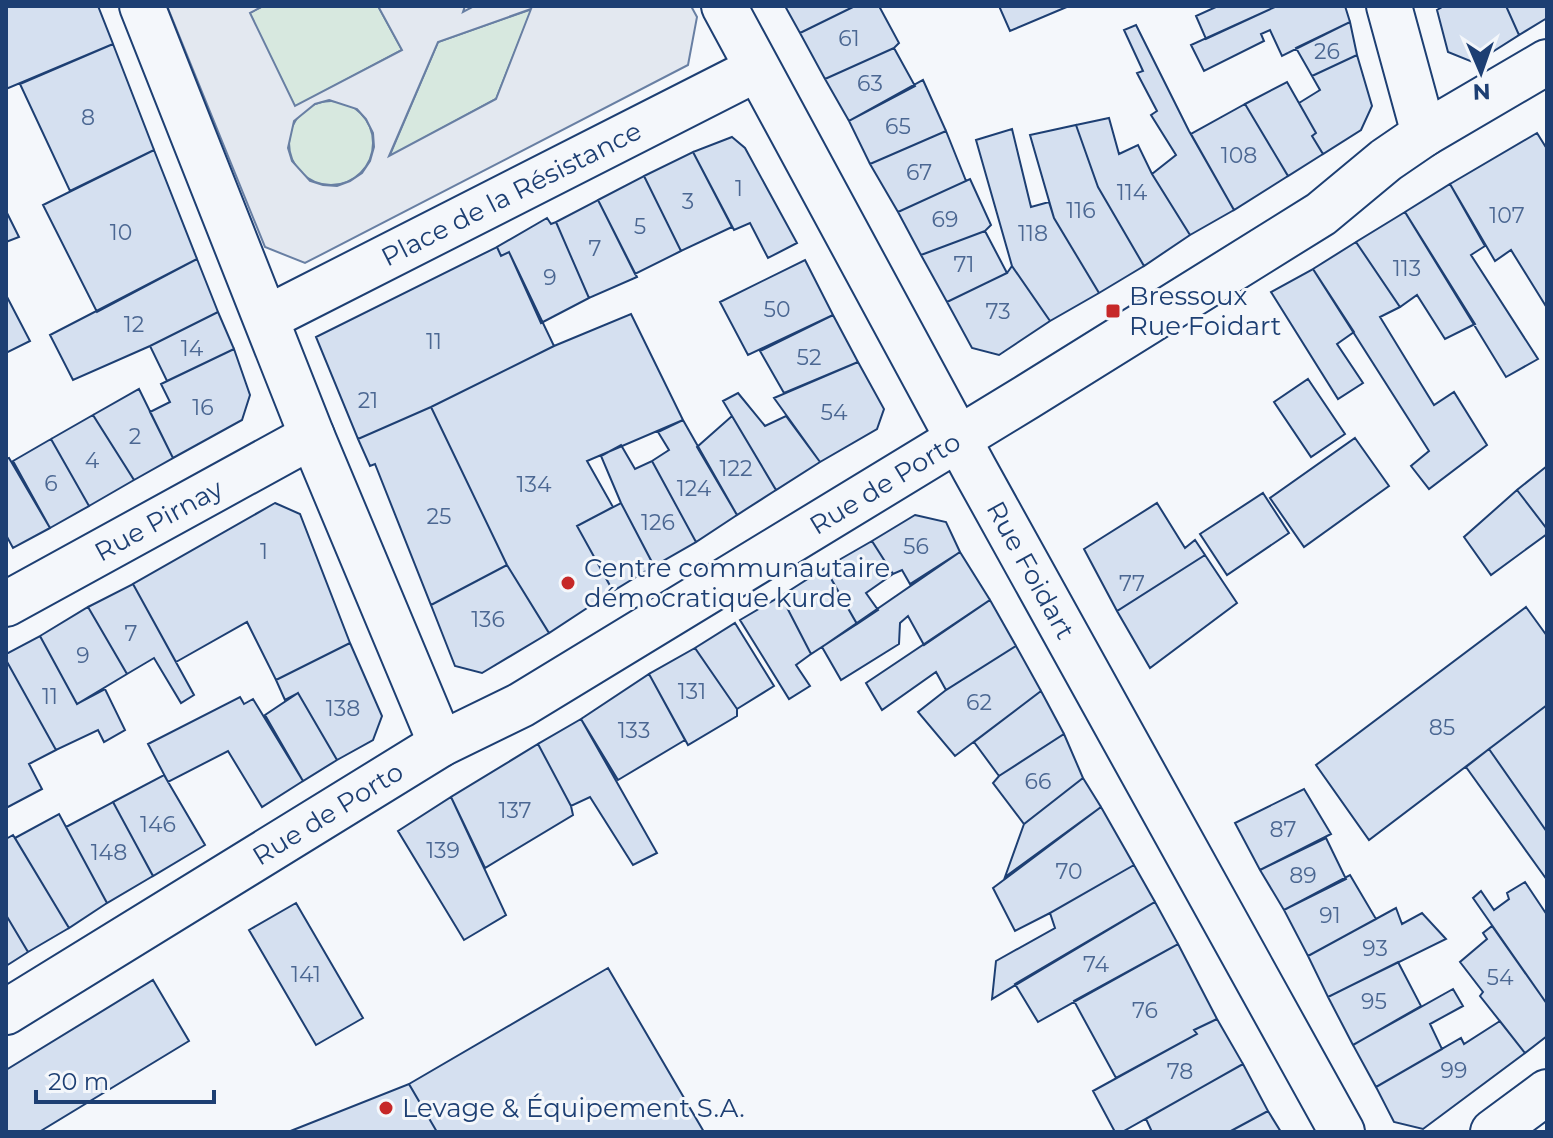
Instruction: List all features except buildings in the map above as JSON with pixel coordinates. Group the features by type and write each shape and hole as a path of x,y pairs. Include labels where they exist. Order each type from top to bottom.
{"street":[{"path":"142,6 312,436 441,744"},
{"name":"Rue Foidart","path":"724,6 958,438 1342,1132"},
{"path":"1389,6 1424,134"},
{"name":"Rue de Porto","path":"6,1012 441,744 521,705 958,438 1321,214 1386,160 1424,134 1547,62"},
{"name":"Place de la Résistance","path":"267,318 757,69"},
{"name":"Rue Pirnay","path":"6,604 312,436"},
{"path":"1493,1132 1547,1092"}],"shaded area":[{"path":"167,6 263,6 250,13 295,106 402,50 378,6 465,6 463,12 474,6 691,6 697,17 688,65 305,263 265,247","holes":["531,9 496,99 389,156 438,42","329,100 357,109 373,133 374,147 362,173 337,186 310,181 292,161 288,148 294,121 315,104"]},
{"path":"263,6 378,6 402,50 295,107 249,13"},
{"path":"532,9 496,99 389,157 438,42"},
{"path":"331,101 347,104 361,113 370,127 373,143 370,159 361,173 347,182 331,185 315,182 301,173 292,159 289,143 292,127 301,113 315,104"}],"place":[{"name":"Bressoux Rue Foidart","path":"1113,311"},
{"name":"Centre communautaire démocratique kurde","path":"568,583"},
{"name":"Levage & Équipement S.A.","path":"386,1108"}]}
